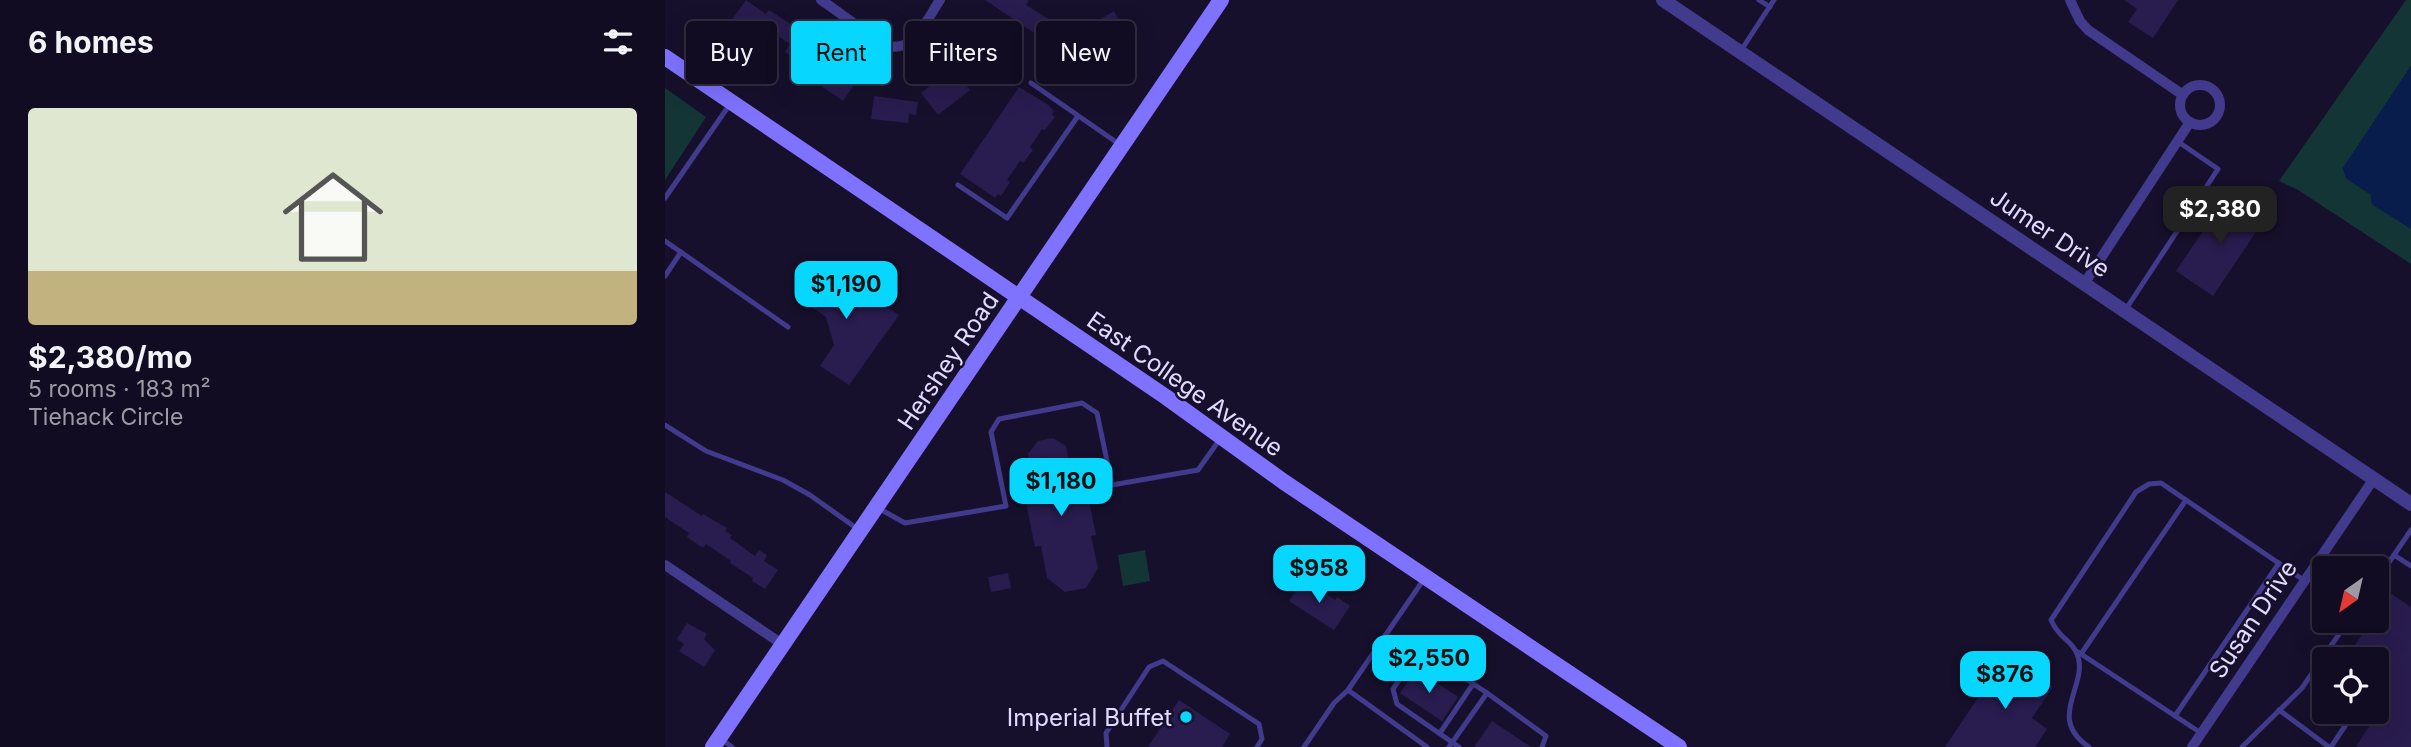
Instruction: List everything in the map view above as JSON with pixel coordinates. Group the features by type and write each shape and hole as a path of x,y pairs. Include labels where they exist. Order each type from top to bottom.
{"main road":[{"name":"Hershey Road","path":"715,742 1221,0"},
{"name":"East College Avenue","path":"665,57 1019,297 1284,482 1679,747"}],"street":[{"path":"821,0 891,46 910,43 940,0"},
{"name":"Jumer Drive","path":"1663,0 2411,504"},
{"path":"2070,0 2088,30 2183,95"},
{"path":"2193,86 2212,89 2219,100 2218,113 2209,122 2190,122 2185,118 2181,107 2183,95 2193,86"},
{"path":"2084,284 2190,122"},
{"name":"Susan Drive","path":"2192,747 2373,480"},
{"path":"665,565 782,644"}],"lane":[{"path":"1759,0 1770,7"},
{"path":"1740,52 1774,0"},
{"path":"1031,83 1121,146"},
{"path":"665,198 732,102"},
{"path":"958,186 1007,218 1078,116"},
{"path":"2124,312 2218,169 2177,141"},
{"path":"665,241 788,327"},
{"path":"665,276 681,252"},
{"path":"875,507 905,523 1006,506 991,432 999,419 1082,403 1097,413 1112,485 1198,470 1222,437"},
{"path":"665,425 706,451 783,480 810,495 859,530"},
{"path":"2201,733 2078,652 2056,633 2051,620 2136,492 2149,484 2161,483 2305,580"},
{"path":"2089,747 2077,739 2070,727 2070,703 2079,672 2078,652 2186,500"},
{"path":"2389,562 2411,530"},
{"path":"2394,555 2411,566"},
{"path":"2175,716 2279,563"},
{"path":"1304,747 1334,703 1348,691 1425,577"},
{"path":"2242,747 2302,688 2339,634"},
{"path":"1459,747 1451,745 1440,733 1397,704 1393,689 1420,648 1546,736 1542,747"},
{"path":"1107,747 1107,733 1149,667 1163,661 1259,724 1262,739 1257,747"},
{"path":"1440,733 1473,684"},
{"path":"1348,691 1427,747"},
{"path":"1451,745 1487,693"},
{"path":"2279,710 2330,747 2347,724"},
{"path":"715,742 732,747"}],"green space":[{"path":"2406,0 2411,0 2411,66 2343,168 2346,178 2371,195 2372,204 2411,229 2411,264 2298,190 2279,181"},
{"path":"665,88 706,117 665,180"},
{"path":"1145,550 1150,581 1123,586 1118,555"}],"water":[{"path":"2411,66 2411,229 2372,204 2371,195 2346,178 2343,168"}],"building":[{"path":"746,0 766,14 769,10 791,24 791,56 785,52 790,44 777,35 777,21 731,21"},
{"path":"985,0 1029,0 1026,5 1052,21 1036,21 1036,34 1022,25 1022,21 1016,21"},
{"path":"2124,0 2178,0 2153,38 2128,22 2137,9"},
{"path":"1114,11 1119,21 1098,21"},
{"path":"818,84 855,84 843,101"},
{"path":"932,84 965,84 970,90 938,115 921,93"},
{"path":"1019,87 1047,104 1054,111 1052,115 1055,117 1045,130 1042,129 1030,147 1033,150 1023,163 1020,161 1007,180 1010,182 1001,196 998,194 995,198 960,174"},
{"path":"874,96 918,102 916,115 909,114 908,123 871,119"},
{"path":"2227,195 2264,220 2213,296 2176,271"},
{"path":"811,263 865,298 867,295 899,315 849,385 820,366 834,345 826,317 794,295 800,286 797,284"},
{"path":"1053,438 1066,446 1074,488 1086,486 1096,535 1091,536 1098,568 1086,588 1065,592 1047,578 1041,546 1035,547 1025,498 1037,496 1028,454 1038,441"},
{"path":"665,492 702,516 703,514 727,528 725,531 732,535 730,538 755,556 759,550 767,555 764,561 778,570 765,589 706,544 703,548 687,537 689,533 665,517"},
{"path":"1008,573 1011,588 991,592 988,577"},
{"path":"1303,579 1335,600 1337,597 1350,606 1334,630 1289,601"},
{"path":"2389,595 2411,607 2411,747 2356,747 2369,724 2389,724 2389,647 2354,647 2362,634 2389,634"},
{"path":"687,623 707,634 704,639 715,650 704,667 679,651 684,644 677,639"},
{"path":"2006,656 2053,687 2032,718 2047,729 2035,747 1945,747"},
{"path":"1416,669 1458,697 1442,721 1400,693"},
{"name":"Imperial Buffet","path":"1179,700 1230,734 1222,747 1148,747"},
{"path":"1492,721 1531,747 1474,747"}],"place":[{"name":"Imperial Buffet","path":"1186,717"}]}
